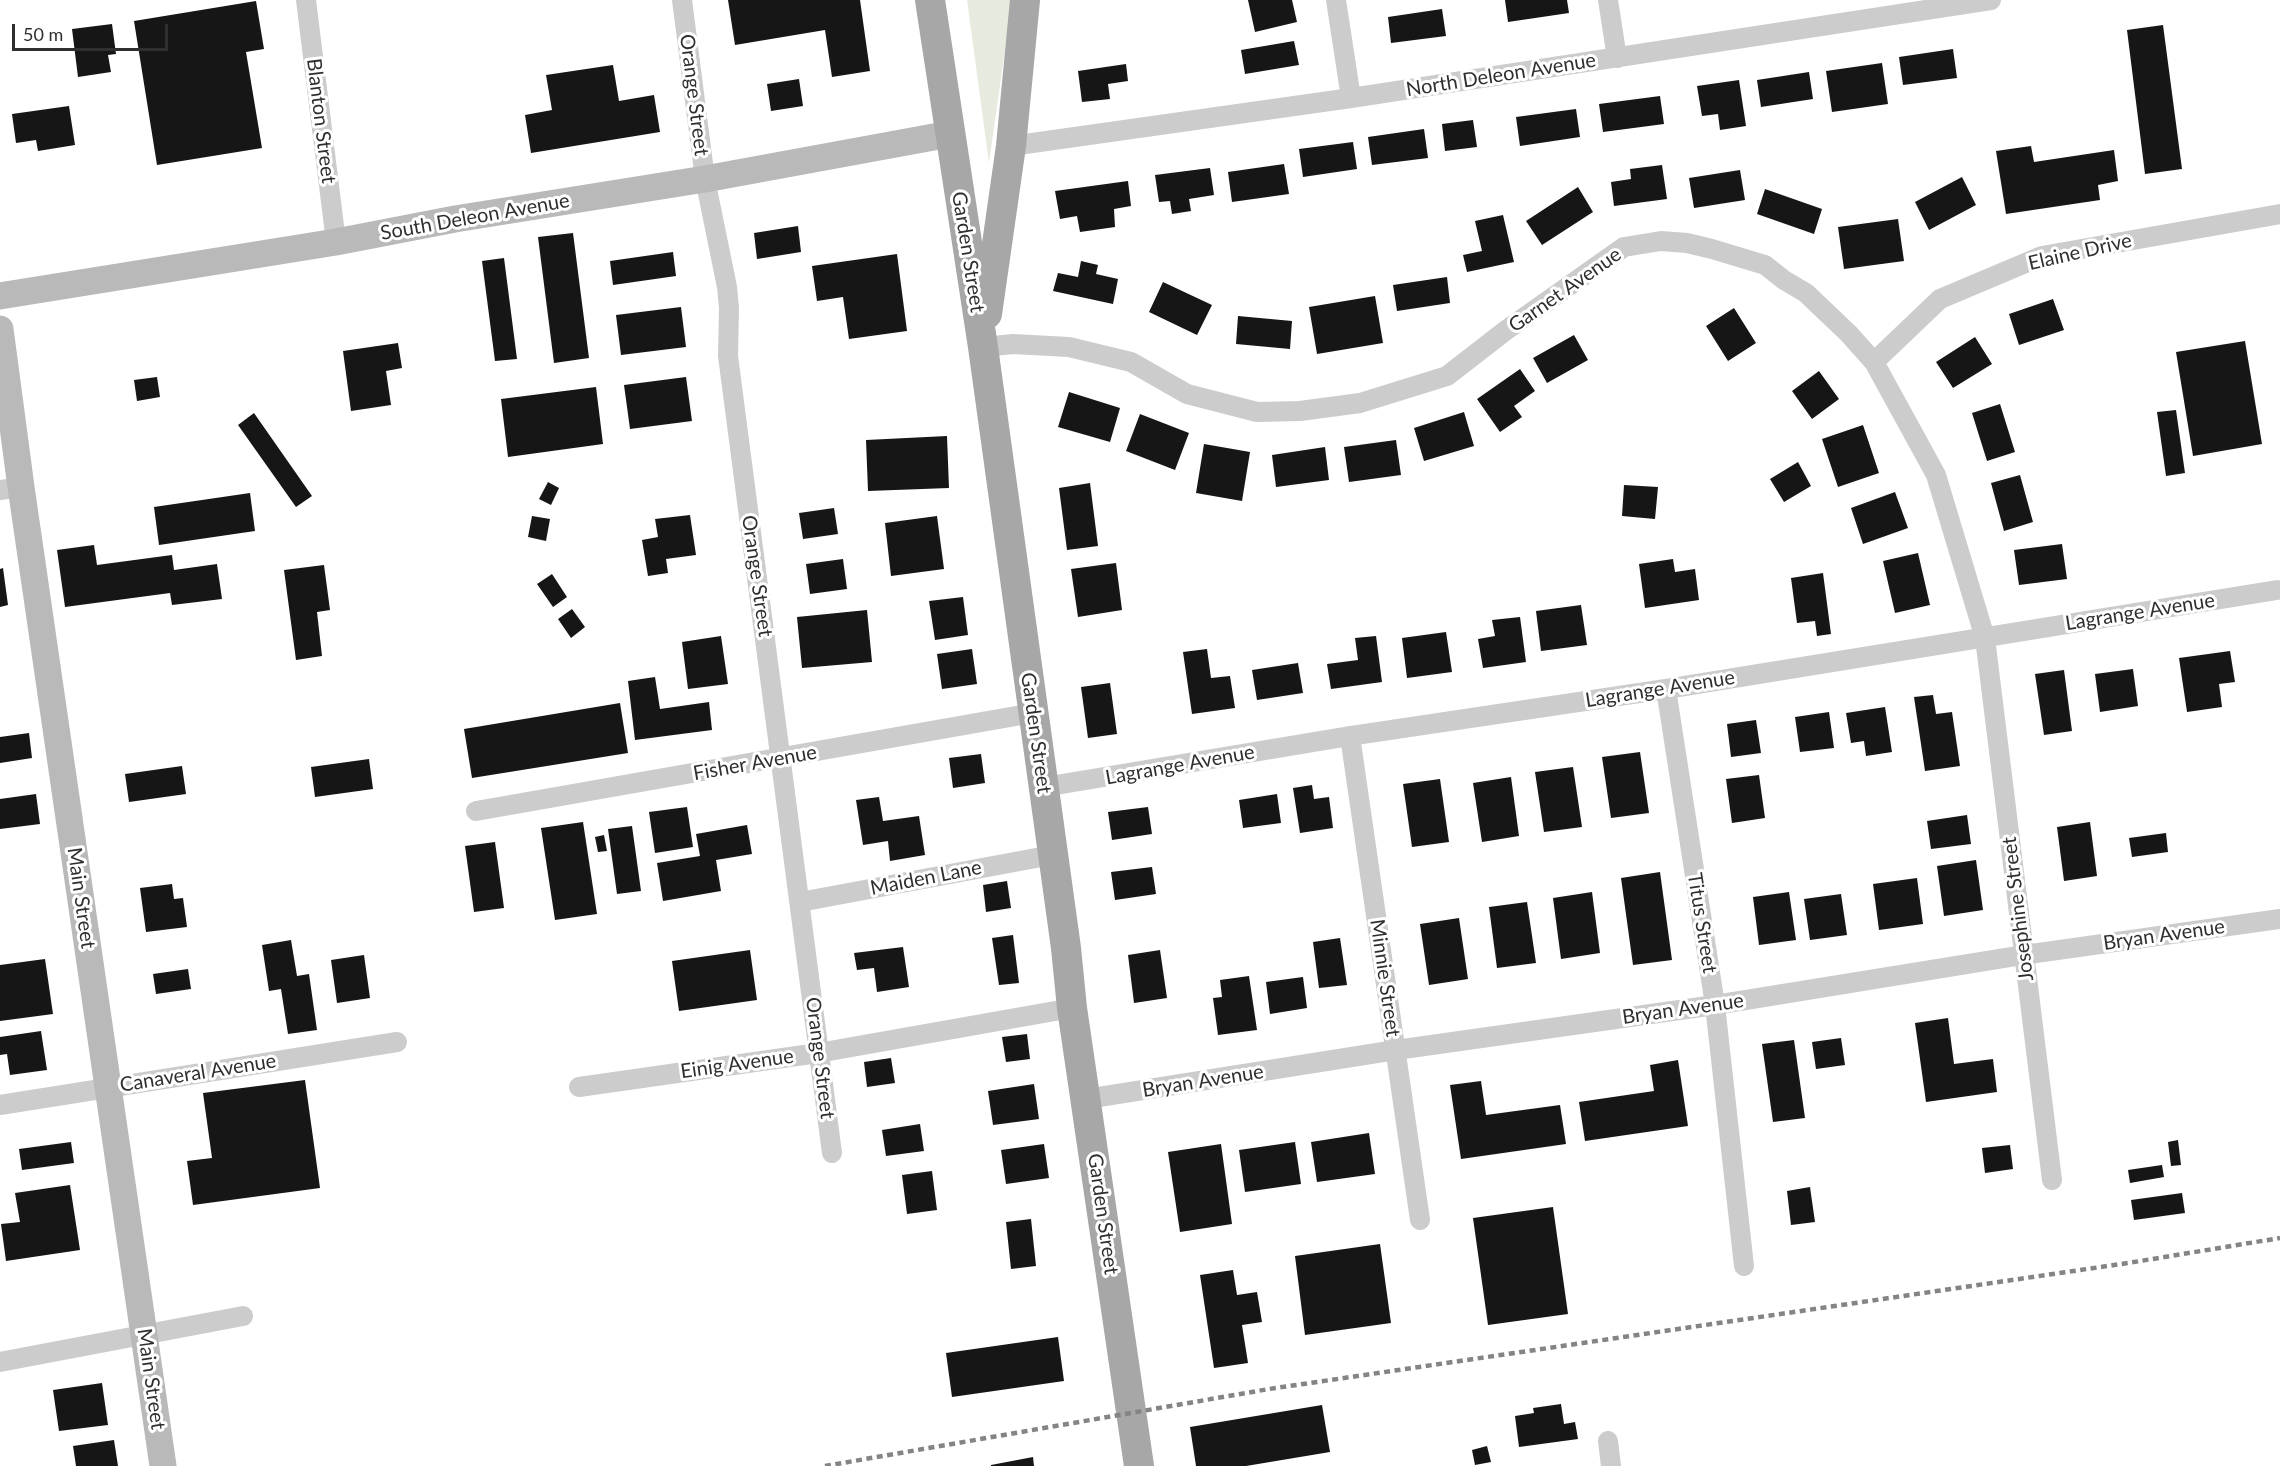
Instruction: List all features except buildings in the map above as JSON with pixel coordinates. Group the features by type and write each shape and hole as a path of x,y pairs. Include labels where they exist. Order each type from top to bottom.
{"main road":[{"name":"Garden Street","path":"930,0 983,346 1066,948 1072,1008 1139,1466"},
{"path":"983,346 1011,146 1025,0"}],"street":[{"name":"Blanton Street","path":"306,0 336,242"},
{"name":"Orange Street","path":"682,0 705,179 727,287 728,356 832,1154"},
{"path":"1336,0 1351,98"},
{"path":"1608,0 1617,58"},
{"name":"North Deleon Avenue","path":"1011,146 1617,58 1892,7 1991,0"},
{"name":"South Deleon Avenue","path":"0,296 336,242 455,219 705,179 950,134"},
{"name":"Elaine Drive","path":"1874,362 1940,299 2042,256 2280,214"},
{"name":"Garnet Avenue","path":"983,346 1013,344 1069,347 1131,362 1187,394 1257,412 1300,411 1360,403 1447,376 1505,331 1624,247 1661,241 1687,243 1765,265 1821,306 1874,362 1936,475 1985,638"},
{"name":"Main Street","path":"0,329 10,488 109,1087 164,1466"},
{"name":"Lagrange Avenue","path":"1044,788 1350,736 1666,689 2277,590"},
{"name":"Josephine Street","path":"1985,638 2052,1180"},
{"name":"Titus Street","path":"1666,689 1715,1005 1744,1266"},
{"name":"Fisher Avenue","path":"476,811 1033,713"},
{"name":"Minnie Street","path":"1350,736 1420,1220"},
{"name":"Maiden Lane","path":"800,902 1052,855"},
{"name":"Bryan Avenue","path":"1086,1099 1396,1050 1715,1005 2023,956 2280,919"},
{"name":"Einig Avenue","path":"579,1087 818,1053 1072,1008"},
{"name":"Canaveral Avenue","path":"0,1105 397,1042"},
{"path":"0,1362 243,1316"},
{"path":"1608,1441 1611,1466"}],"shaded area":[{"path":"967,0 1012,0 989,163"}],"railway":[{"path":"825,1466 1269,1389 2128,1263 2280,1238"}]}
